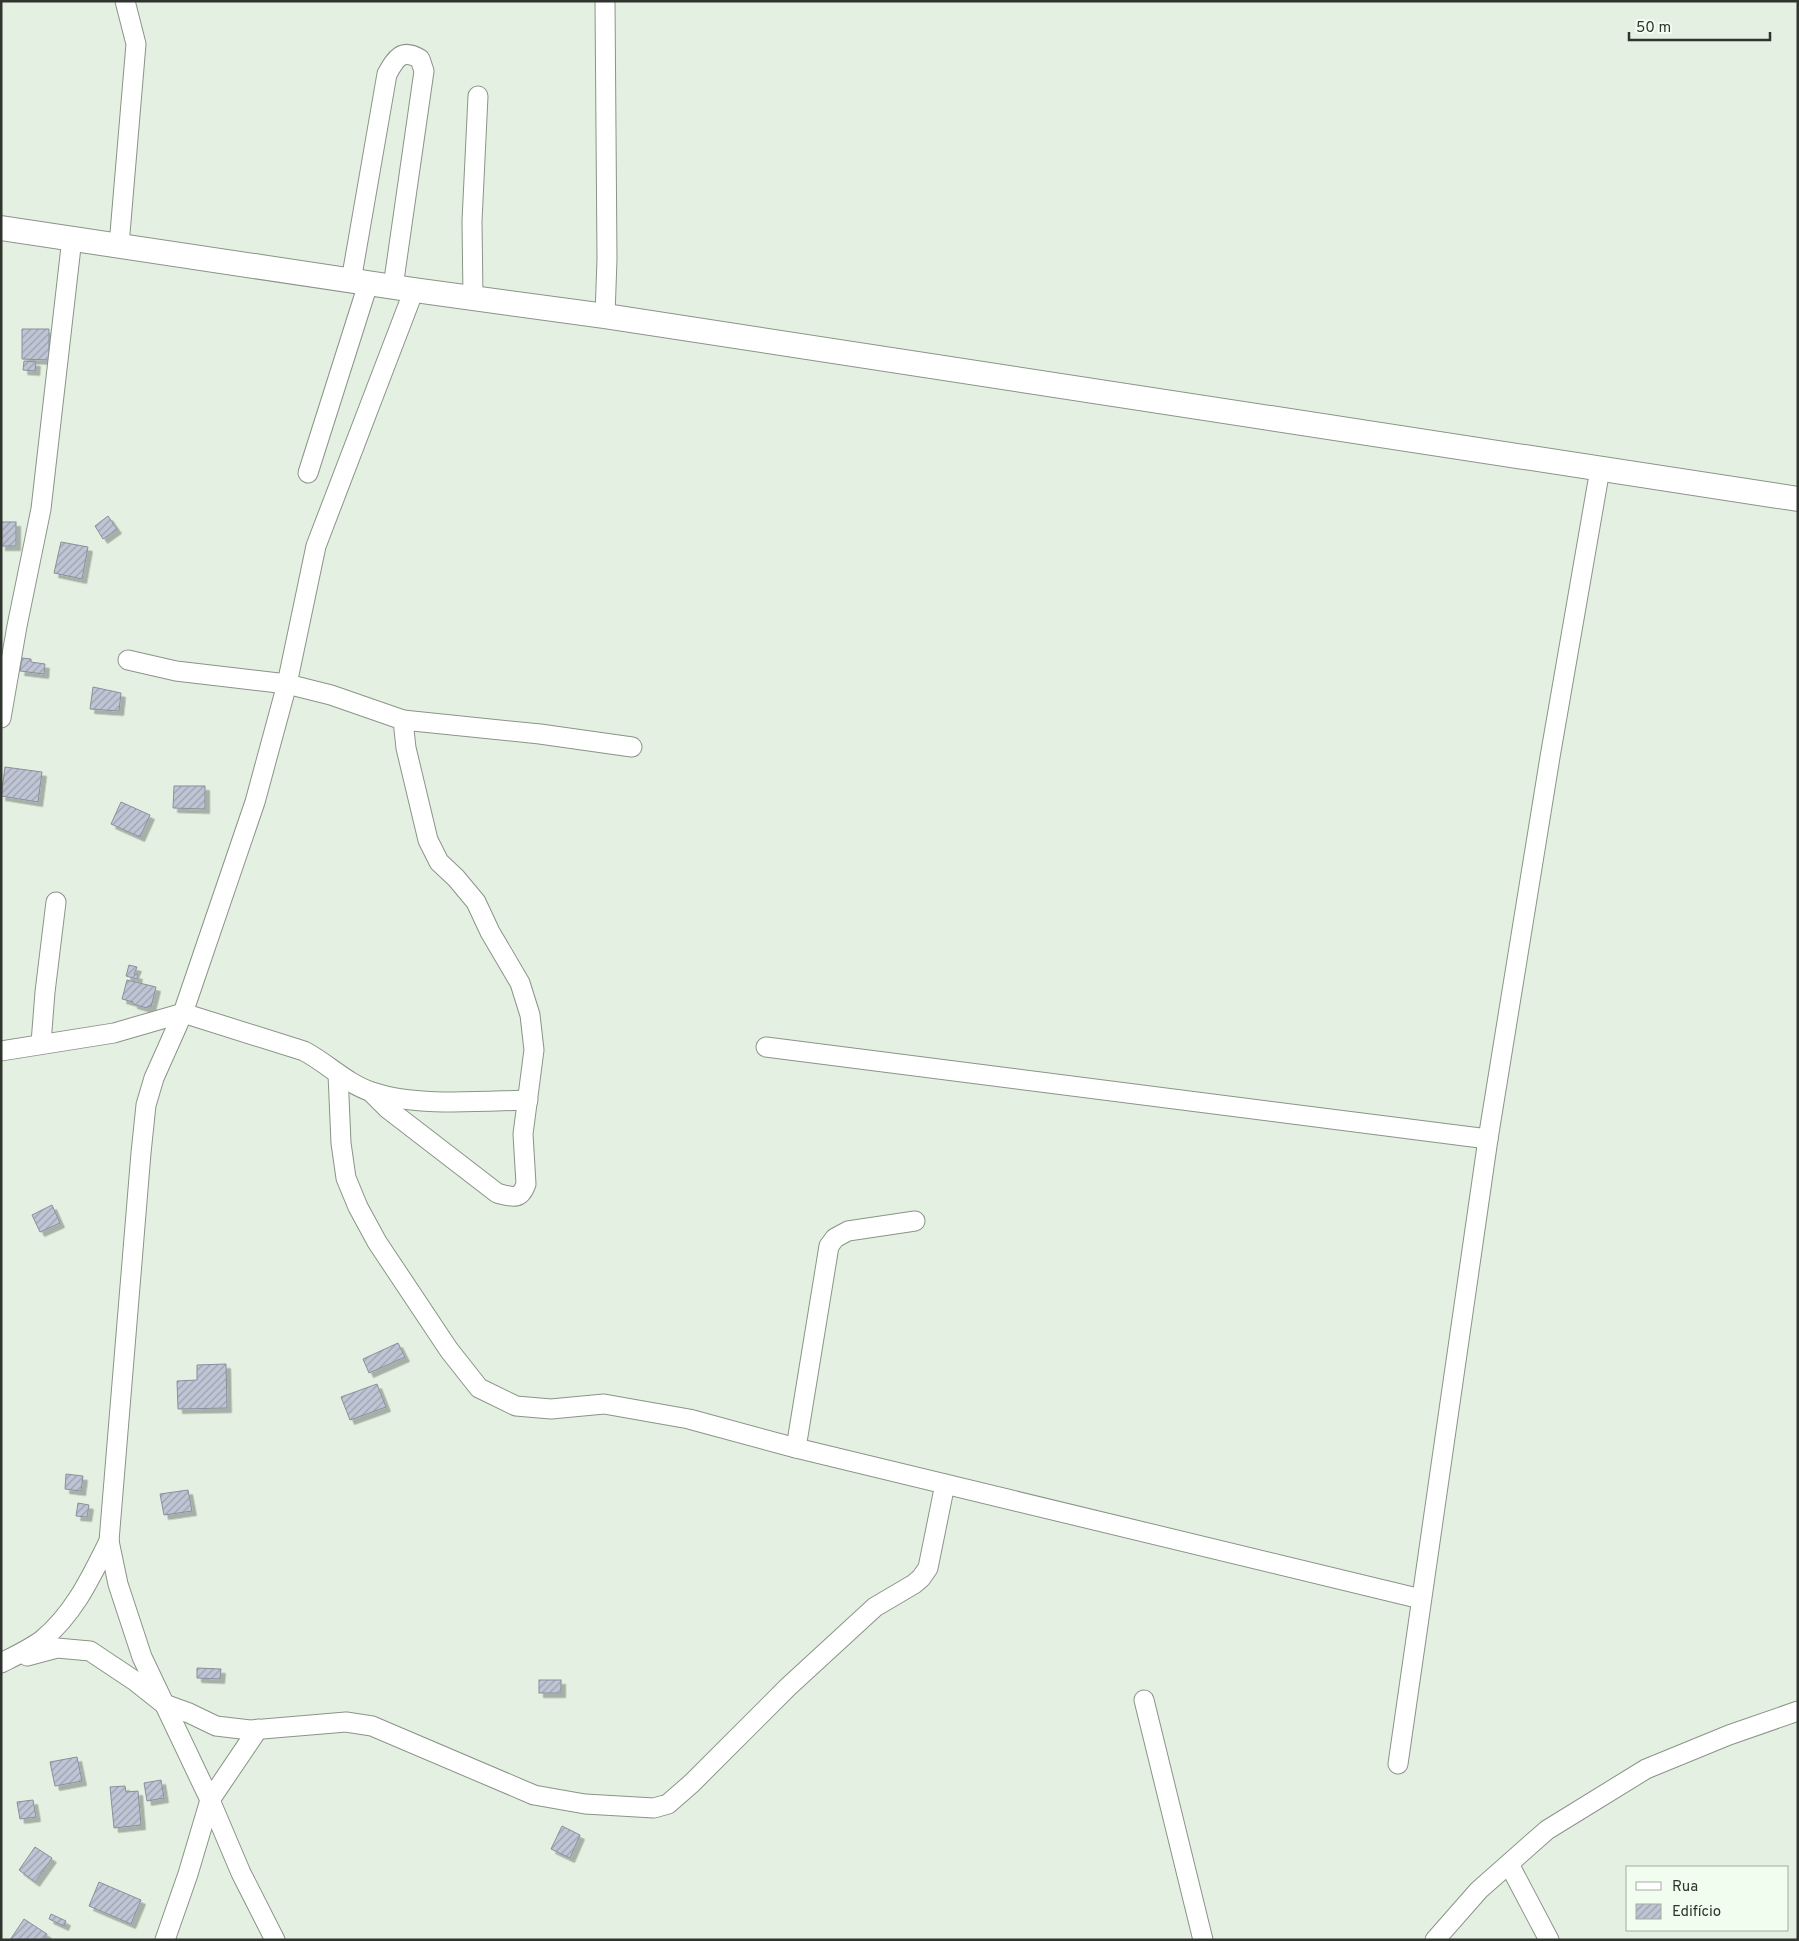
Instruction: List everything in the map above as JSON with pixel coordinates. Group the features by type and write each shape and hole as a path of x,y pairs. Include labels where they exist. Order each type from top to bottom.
{"main road":[{"path":"1,228 403,289 605,316 1798,499"}],"street":[{"path":"119,245 136,44 125,1"},
{"path":"605,1 607,258 605,316"},
{"path":"275,1940 241,1873 210,1800 142,1657 118,1584 109,1541 146,1105 154,1078 183,1013 255,802 287,684 316,546 403,289 424,71 420,59 411,54 402,55 394,61 388,74 360,282 308,472"},
{"path":"473,298 472,221 478,96"},
{"path":"1,718 9,624 41,509 72,238"},
{"path":"1398,1764 1488,1139 1550,757 1600,469"},
{"path":"128,660 176,671 287,684 331,695 403,720 540,734 632,747"},
{"path":"371,1092 388,1109 497,1193 512,1197 519,1196 523,1192 526,1184 524,1134 534,1050 530,1015 520,983 490,932 476,902 456,878 439,862 428,840 406,748 403,720"},
{"path":"41,1044 44,992 56,902"},
{"path":"1,1051 114,1033 183,1013 304,1051 318,1058 338,1074 371,1092 397,1098 438,1101 528,1100"},
{"path":"766,1047 1488,1139"},
{"path":"338,1074 341,1143 346,1178 358,1207 377,1242 449,1350 479,1388 516,1406 550,1409 604,1404 689,1419 796,1448 1421,1599"},
{"path":"796,1448 829,1246 835,1238 848,1231 915,1221"},
{"path":"1,1663 57,1648 90,1651 135,1681 164,1704 216,1726 250,1730 346,1722 372,1726 534,1795 585,1804 654,1808 668,1804 788,1687 875,1607 921,1578 928,1568 945,1484"},
{"path":"1,1663 41,1640 63,1620 88,1583 109,1541"},
{"path":"1144,1700 1203,1940"},
{"path":"1435,1940 1479,1890 1547,1830 1646,1769 1798,1711"},
{"path":"165,1940 188,1874 210,1800 258,1729"},
{"path":"1509,1864 1549,1940"}],"building":[{"path":"22,329 49,329 49,360 22,359"},
{"path":"24,361 36,362 35,371 23,370"},
{"path":"108,516 117,529 103,539 95,526"},
{"path":"1,522 16,522 16,546 1,546"},
{"path":"61,542 88,547 82,579 54,573"},
{"path":"22,658 31,659 31,662 45,664 44,674 20,671"},
{"path":"93,687 121,693 119,711 90,709"},
{"path":"5,767 42,772 38,802 1,796"},
{"path":"174,786 205,786 205,809 173,808"},
{"path":"121,802 150,815 140,837 111,824"},
{"path":"129,965 137,967 134,974 138,975 137,979 126,976"},
{"path":"127,980 156,987 151,1007 148,1006 147,1008 122,999"},
{"path":"52,1205 60,1223 40,1232 32,1215"},
{"path":"398,1343 405,1357 369,1373 363,1359"},
{"path":"226,1364 227,1408 178,1409 177,1381 197,1380 197,1365"},
{"path":"377,1384 386,1407 350,1420 341,1397"},
{"path":"66,1474 83,1476 81,1491 65,1489"},
{"path":"188,1490 192,1511 164,1515 160,1494"},
{"path":"78,1503 89,1505 87,1517 76,1516"},
{"path":"197,1668 221,1669 220,1679 197,1678"},
{"path":"539,1680 561,1680 561,1693 539,1693"},
{"path":"77,1757 82,1781 55,1786 50,1762"},
{"path":"161,1780 164,1798 147,1801 144,1783"},
{"path":"125,1786 126,1792 138,1791 141,1825 114,1828 110,1787"},
{"path":"33,1800 36,1817 20,1819 17,1802"},
{"path":"562,1826 580,1835 570,1858 551,1849"},
{"path":"35,1847 52,1858 35,1882 19,1870"},
{"path":"99,1882 141,1900 131,1924 89,1906"},
{"path":"51,1914 66,1921 64,1926 49,1919"},
{"path":"24,1919 47,1934 43,1940 10,1940"}]}
